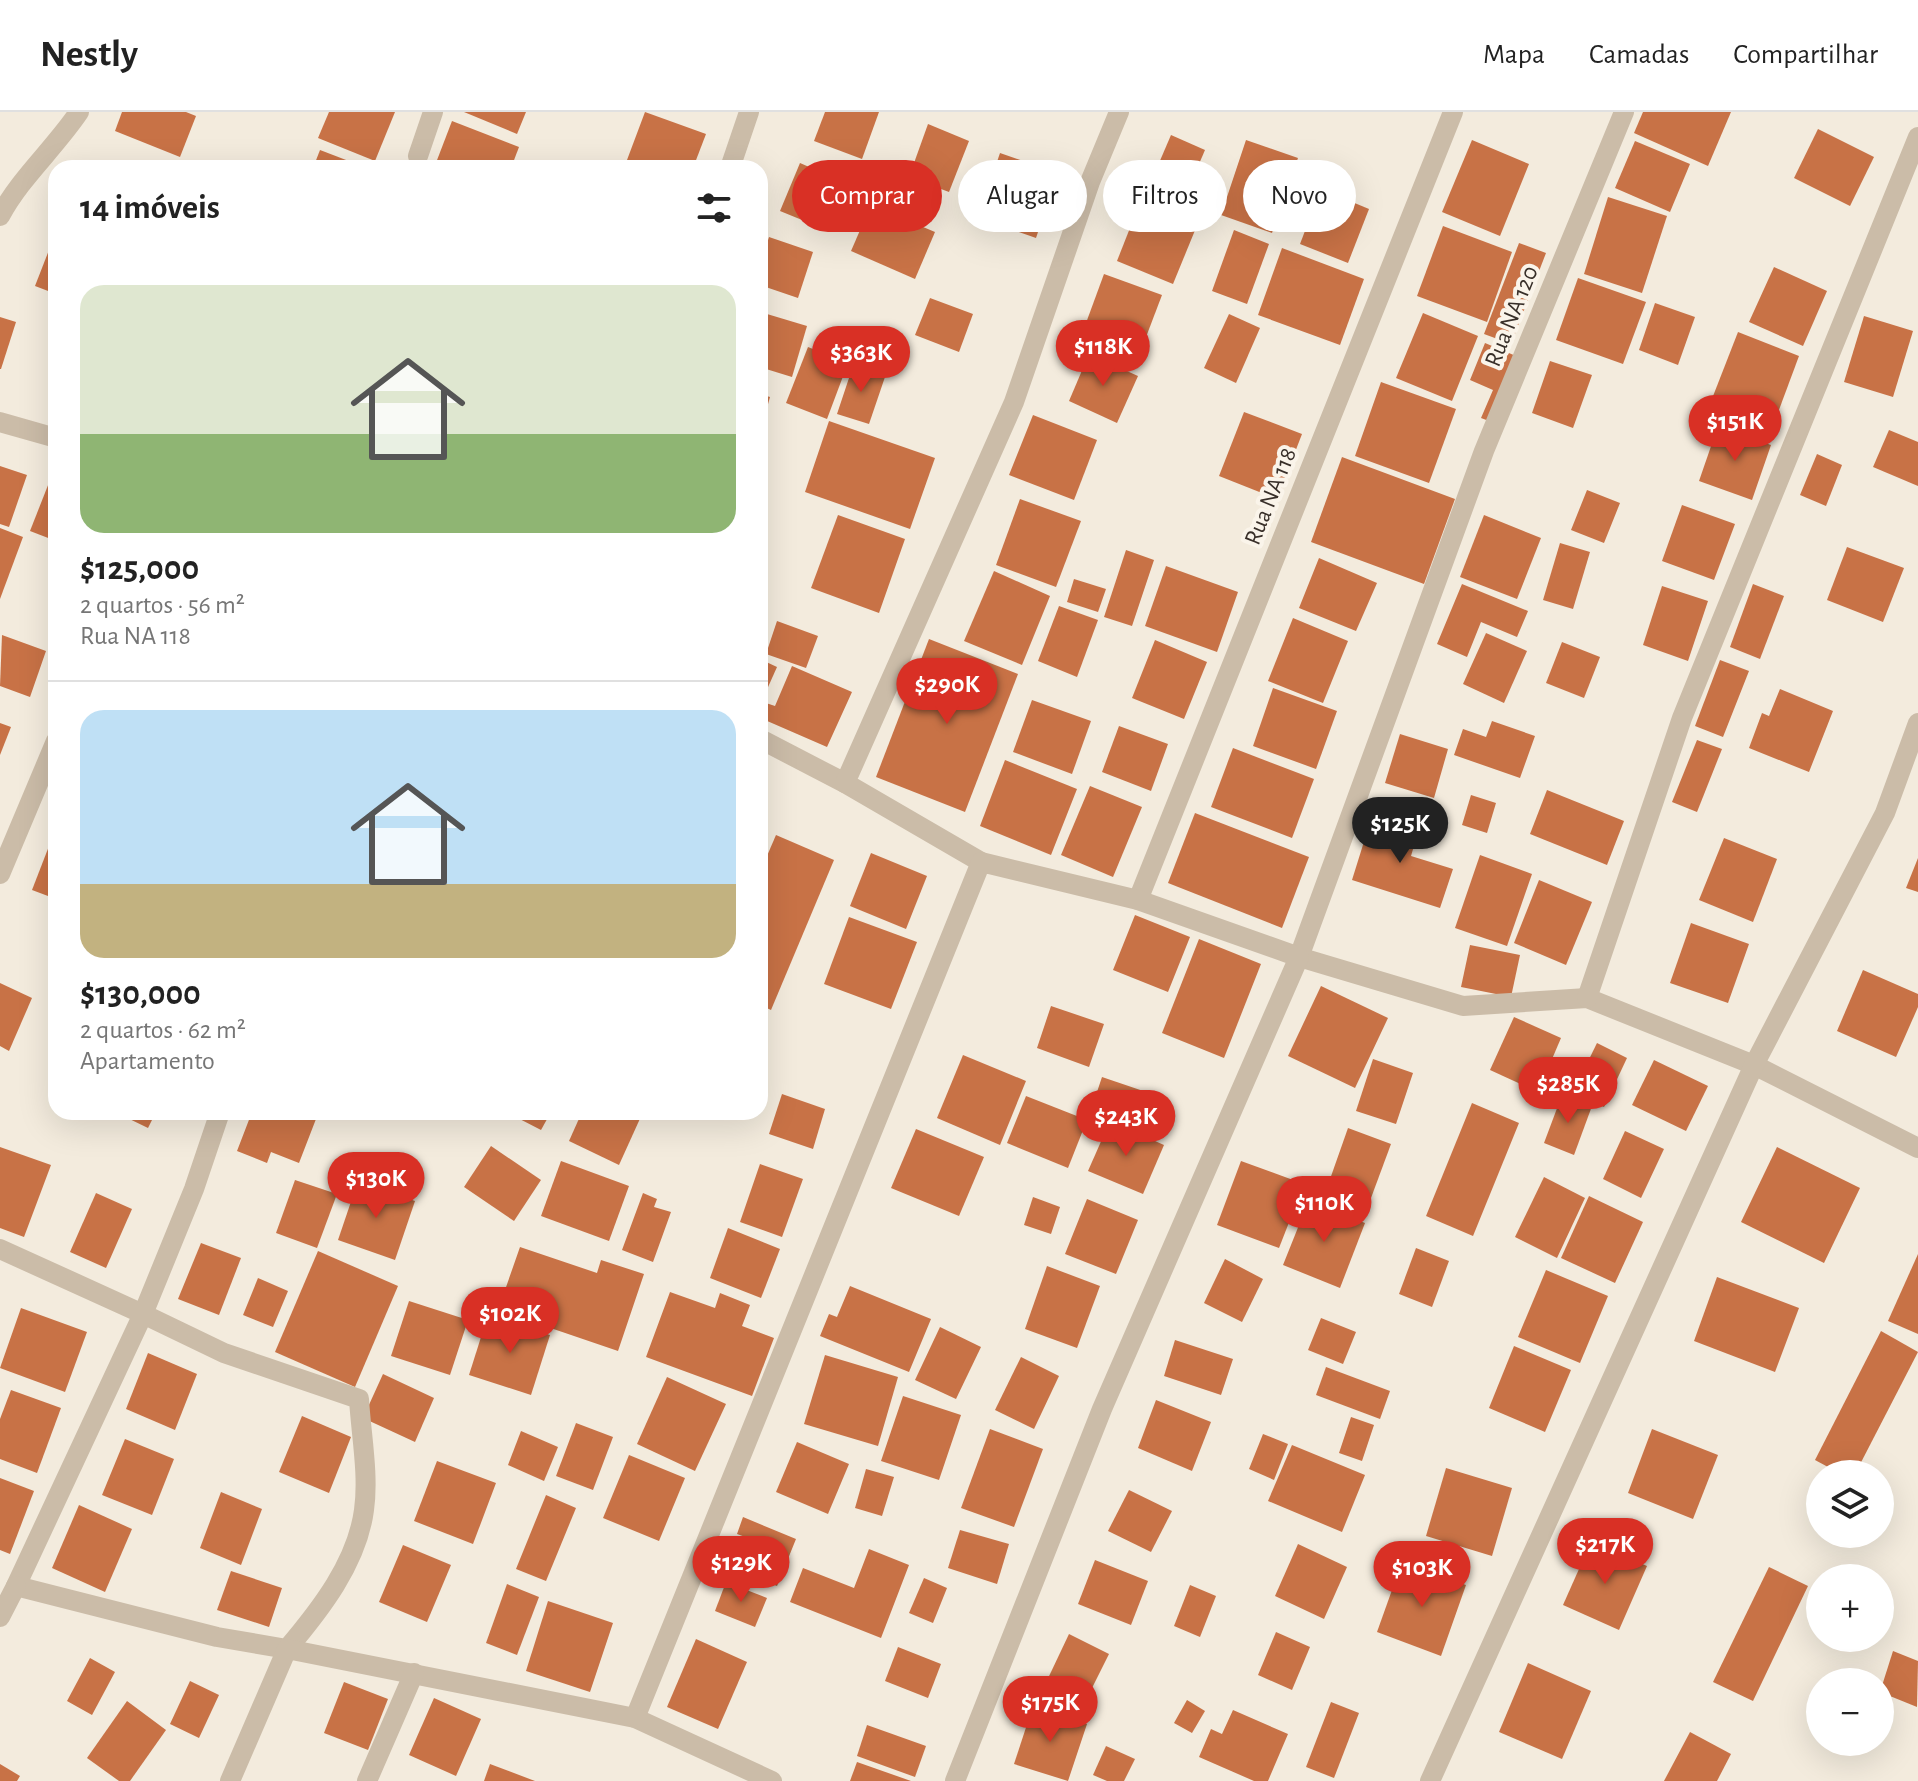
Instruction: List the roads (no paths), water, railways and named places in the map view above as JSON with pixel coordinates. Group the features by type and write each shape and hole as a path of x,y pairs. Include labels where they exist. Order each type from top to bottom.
{"street":[{"path":"0,216 16,186 59,142 79,112"},
{"path":"418,156 433,112"},
{"path":"733,160 749,112"},
{"path":"845,783 1014,402 1090,182 1119,112"},
{"name":"Rua NA 118","path":"1138,900 1181,784 1453,112"},
{"name":"Rua NA 120","path":"955,1781 1102,1409 1299,957 1484,451 1624,112"},
{"path":"1587,998 1682,718 1918,137"},
{"path":"0,422 48,436"},
{"path":"1430,1781 1754,1065 1885,813 1918,723"},
{"path":"768,743 845,783 981,862 1138,900 1299,957 1463,1006 1587,998 1754,1065 1918,1148"},
{"path":"0,874 48,760"},
{"path":"635,1718 981,862"},
{"path":"0,1617 143,1314 194,1189 217,1120"},
{"path":"0,1249 224,1353 359,1399 364,1510 347,1562 322,1606 287,1649 230,1781"},
{"path":"16,1586 217,1637 635,1718 772,1781"},
{"path":"367,1781 414,1673"}]}
